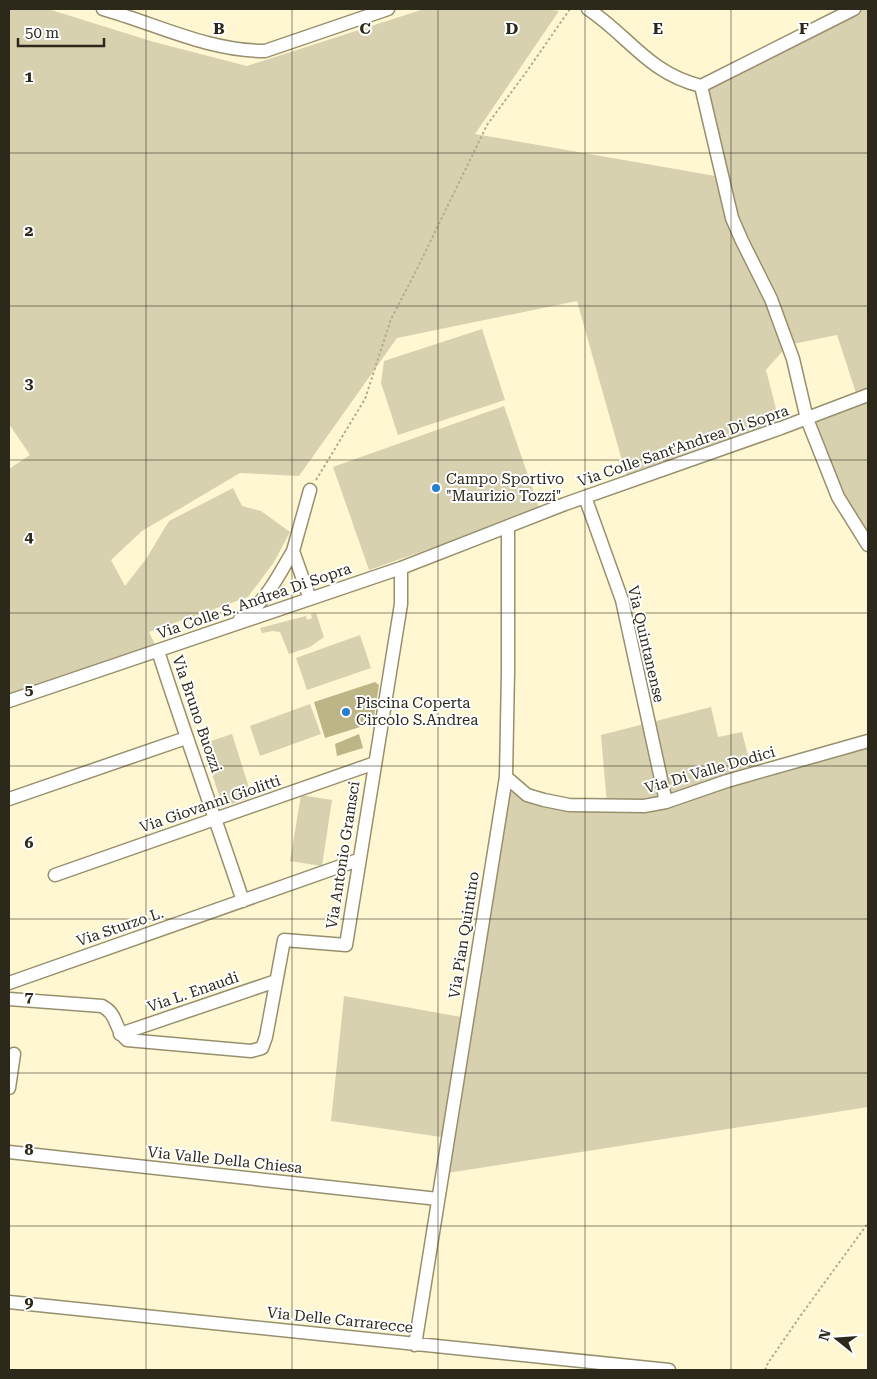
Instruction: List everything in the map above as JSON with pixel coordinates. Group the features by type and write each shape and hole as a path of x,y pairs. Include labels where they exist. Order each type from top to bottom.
{"street":[{"path":"103,9 189,38 245,51 265,51 388,9"},
{"path":"588,9 601,18 645,58 669,75 701,86 854,9"},
{"path":"701,86 732,218 771,299 793,359 807,419 838,497 868,545"},
{"name":"Via Colle Sant'Andrea Di Sopra","path":"508,527 807,419 868,395"},
{"path":"224,628 248,614 268,594 293,551 310,490"},
{"name":"Via Quintanense","path":"585,498 622,600 666,802"},
{"name":"Via Colle S. Andrea Di Sopra","path":"9,701 401,568 508,527"},
{"name":"Via Pian Quintino","path":"415,1345 506,777 508,527"},
{"path":"293,551 310,599"},
{"name":"Via Antonio Gramsci","path":"120,1034 127,1040 251,1051 260,1050 265,1042 284,940 346,945 358,860 402,604 401,568"},
{"name":"Via Bruno Buozzi","path":"158,651 243,901"},
{"path":"9,799 186,738"},
{"name":"Via Di Valle Dodici","path":"506,777 527,795 569,805 644,806 666,802 726,781 868,741"},
{"name":"Via Giovanni Giolitti","path":"55,875 375,763"},
{"name":"Via Sturzo L.","path":"9,983 358,860"},
{"name":"Via L. Enaudi","path":"120,1034 276,981"},
{"path":"9,999 102,1006 113,1015 120,1034"},
{"path":"9,1088 14,1054"},
{"name":"Via Valle Della Chiesa","path":"9,1152 438,1199"},
{"name":"Via Delle Carrarecce","path":"9,1302 669,1370"}],"path":[{"path":"310,490 365,399 391,319 488,125 570,9"},
{"path":"765,1370 801,1315 868,1223"}],"shaded area":[{"path":"9,9 48,9 154,42 247,66 424,9 546,9 559,11 475,134 721,177 701,86 854,9 868,9 868,545 827,469 807,419 858,399 837,335 788,345 766,370 781,428 628,482 577,301 397,338 299,476 240,473 142,531 111,560 125,586 146,559 169,521 233,488 242,506 261,511 290,532 274,562 248,597 149,632 158,651 9,701 9,469 30,455 9,424"},
{"path":"482,329 505,400 398,435 381,383 384,361"},
{"name":"Campo Sportivo \"Maurizio Tozzi\"","path":"504,406 540,510 369,570 333,467"},
{"path":"316,613 324,637 310,647 289,654 280,632 262,633 260,628 306,616 307,620 312,618 311,614"},
{"path":"360,635 371,668 307,690 296,658"},
{"name":"Piscina Coperta Circolo S.Andrea","path":"375,682 379,685 373,723 325,738 314,702"},
{"path":"310,704 321,734 260,756 250,726"},
{"path":"711,707 718,737 742,732 753,774 868,741 868,1107 441,1174 448,1138 331,1121 344,996 467,1018 506,777 544,800 571,813 607,805 601,735"},
{"path":"232,734 252,797 223,807 202,744"},
{"path":"359,734 363,748 337,756 335,744"},
{"path":"301,795 332,800 322,866 290,861"}],"place":[{"name":"Campo Sportivo \"Maurizio Tozzi\"","path":"436,488"},
{"name":"Piscina Coperta Circolo S.Andrea","path":"346,712"}]}
